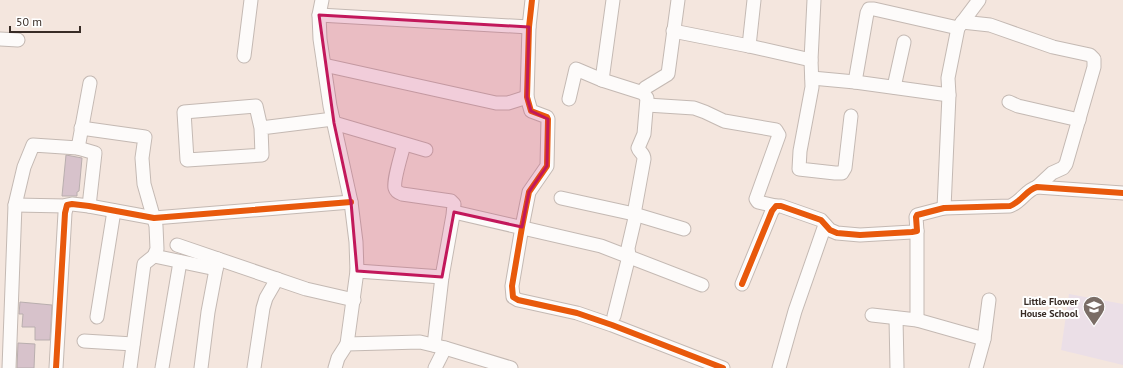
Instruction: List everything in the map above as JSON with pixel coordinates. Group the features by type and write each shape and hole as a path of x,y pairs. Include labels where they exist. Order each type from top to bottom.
{"street":[{"path":"244,56 251,0"},
{"path":"322,0 319,15 320,39 334,121 351,202 356,242 357,271 347,344 338,358 335,368"},
{"path":"532,0 529,27 527,97 530,111 547,117 548,119 547,166 529,192 512,286 513,297 518,300 577,313 723,368"},
{"path":"602,80 613,0"},
{"path":"645,88 668,74 678,0"},
{"path":"749,46 754,0"},
{"path":"814,0 811,60 812,87 800,151 799,169 842,173 845,168 851,116"},
{"path":"944,208 949,95 948,78 960,25 979,0"},
{"path":"855,82 868,9 874,8 960,25 990,25 1052,47 1090,55 1094,59 1094,67 1079,120 1066,164 1063,168 1052,173 1037,187 1029,190 1015,204 1010,206 944,208 917,215 918,320"},
{"path":"319,15 529,27"},
{"path":"673,31 811,60"},
{"path":"0,39 18,40"},
{"path":"894,87 904,42"},
{"path":"324,65 496,103 508,103 527,97"},
{"path":"569,99 576,69 602,80 643,93 647,98 644,134 638,148 644,159 634,214 635,218 628,248 629,256 614,316"},
{"path":"812,78 855,82 949,95"},
{"path":"78,148 90,83"},
{"path":"1009,102 1024,108 1079,120"},
{"path":"646,105 694,108 724,121 776,130 779,135 756,199 758,202 781,206 820,220 833,233 852,235 909,233 917,231"},
{"path":"256,106 261,128 262,155 187,160 184,112 256,106"},
{"path":"261,128 334,121 426,150"},
{"path":"81,128 145,138 142,158 144,184 156,226 157,249 154,256 144,264 130,368"},
{"path":"404,144 395,180 397,192 451,201 454,204 454,212 442,277 439,346 435,368"},
{"path":"8,368 16,205 24,167 33,146 78,148 95,153 89,206"},
{"path":"1037,187 1123,193"},
{"path":"561,198 634,214 684,230"},
{"path":"16,205 66,206 69,204 89,206 154,218 351,202"},
{"path":"56,368 66,206"},
{"path":"742,284 772,211 776,206"},
{"path":"97,317 114,211"},
{"path":"454,212 601,246 702,285"},
{"path":"779,368 795,311 825,225"},
{"path":"177,245 217,264 306,289 354,300"},
{"path":"154,256 180,262 217,264"},
{"path":"162,368 180,262"},
{"path":"201,368 208,312 217,264"},
{"path":"357,271 442,277"},
{"path":"254,368 263,308 266,298 277,280"},
{"path":"976,368 984,339 989,300"},
{"path":"872,316 918,320 984,339"},
{"path":"896,318 897,368"},
{"path":"84,341 133,344"},
{"path":"347,344 420,342 439,346 512,368"}],"highlighted area":[{"path":"319,15 529,27 527,97 531,111 548,119 547,166 529,192 522,227 454,212 442,277 357,271 351,202 334,123"}],"shaded area":[{"name":"Little Flower House School","path":"1069,294 1123,304 1123,365 1061,350"}],"building":[{"path":"66,155 82,158 79,191 77,192 77,196 62,196"},
{"path":"20,302 52,305 50,340 35,340 35,327 22,327 23,314 19,314"},
{"path":"18,343 35,344 34,368 17,368"}],"cycle path":[{"path":"532,0 529,27 527,97 531,111 547,117 548,119 547,166 529,192 512,286 513,297 518,300 577,313 723,368"},
{"path":"742,284 772,211 776,206 781,206 821,220 830,230 837,233 860,235 917,231 917,215 944,208 1010,206 1037,187 1123,193"},
{"path":"56,368 65,213 67,205 72,204 89,206 154,218 351,202"}],"place":[{"name":"Little Flower House School","path":"1094,326"}]}
